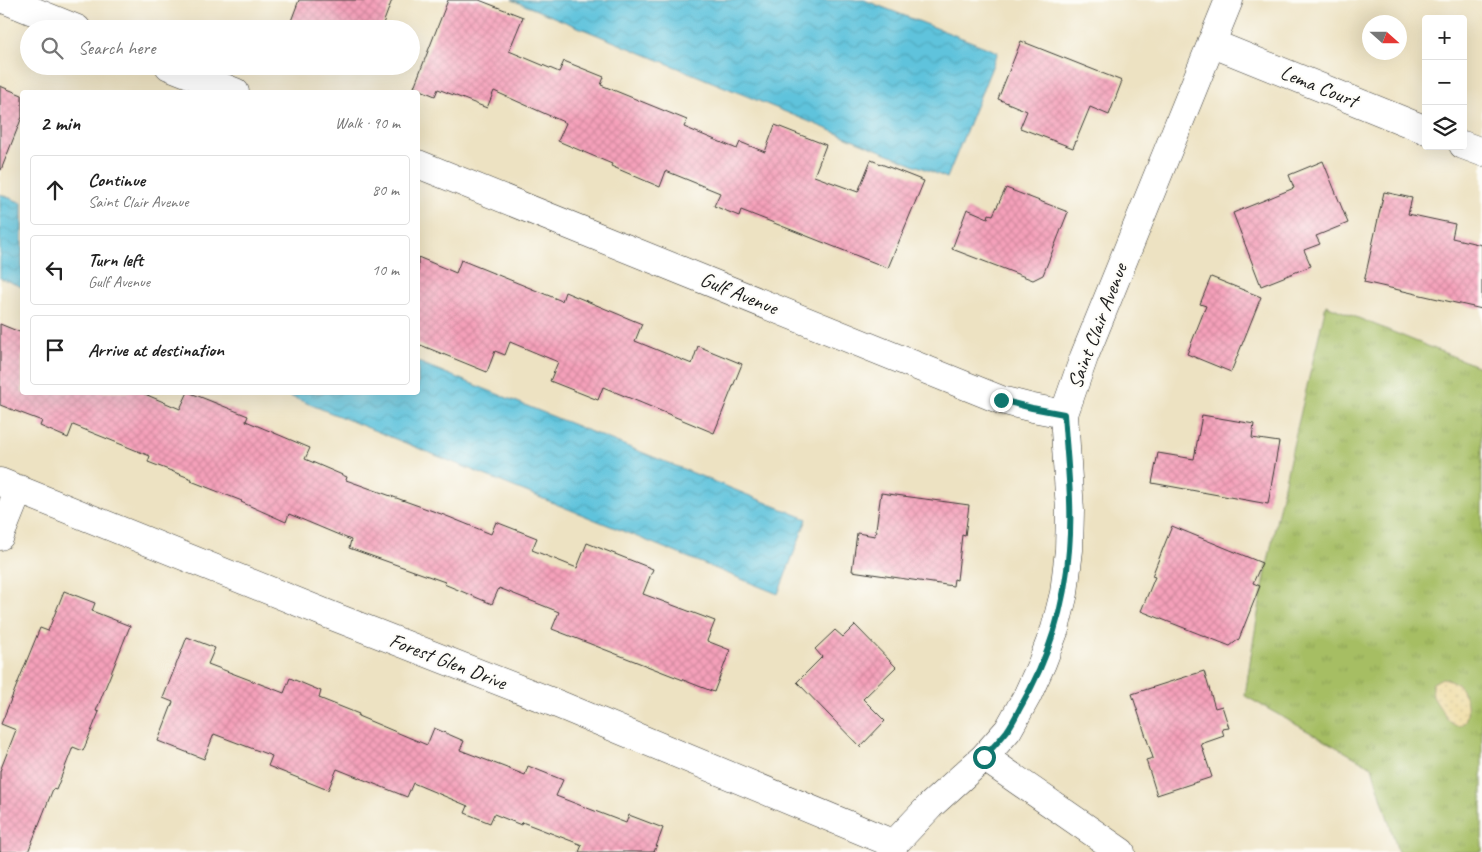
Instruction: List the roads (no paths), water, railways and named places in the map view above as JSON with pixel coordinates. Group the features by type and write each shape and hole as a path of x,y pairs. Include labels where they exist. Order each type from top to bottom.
{"street":[{"path":"6,0 55,20"},
{"name":"Saint Clair Avenue","path":"893,848 930,806 984,757 1008,730 1027,696 1042,663 1055,629 1064,593 1070,550 1070,512 1064,414 1084,358 1229,0"},
{"name":"Lema Court","path":"1211,43 1422,128"},
{"path":"192,75 230,90"},
{"path":"1467,146 1482,152"},
{"name":"Gulf Avenue","path":"420,165 1001,400 1064,414"},
{"path":"0,536 9,485"},
{"name":"Forest Glen Drive","path":"9,485 335,617 560,705 893,848"},
{"path":"984,757 1121,852"}],"water":[{"path":"512,0 864,0 998,52 947,178"},
{"path":"0,194 20,202 20,286 0,278"},
{"path":"420,363 807,519 778,594 287,395 420,395"}]}
